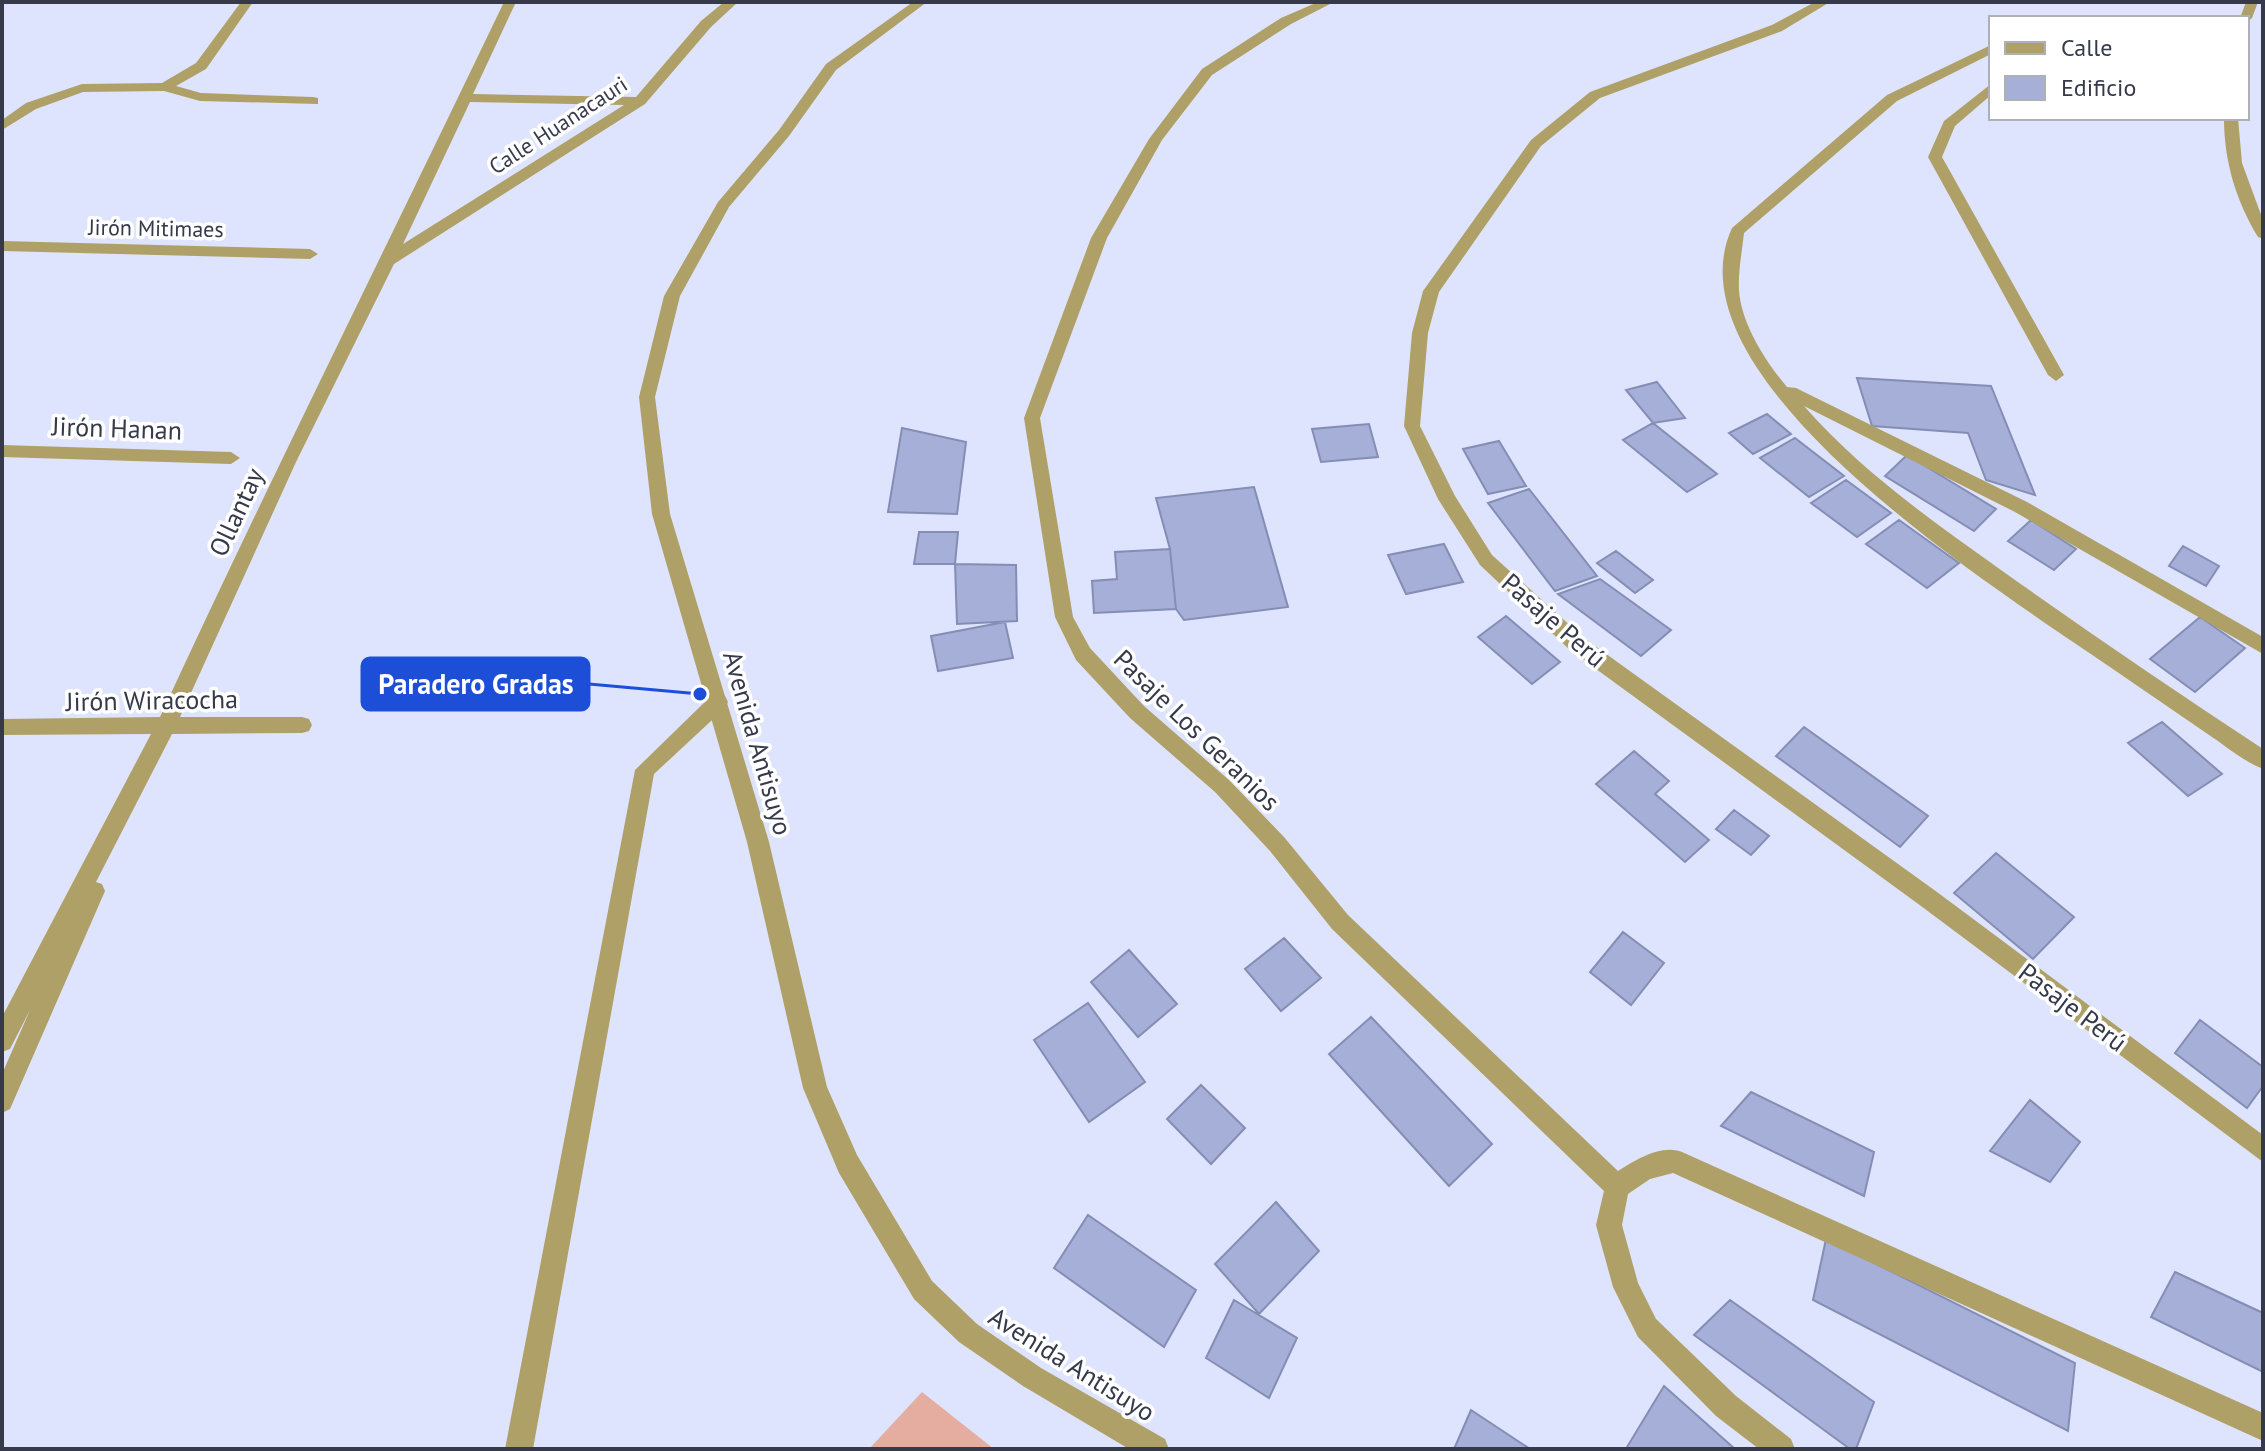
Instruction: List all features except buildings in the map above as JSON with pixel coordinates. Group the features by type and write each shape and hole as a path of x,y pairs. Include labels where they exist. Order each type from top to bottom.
{"street":[{"path":"165,87 201,66 247,2"},
{"name":"Ollantay","path":"2,1041 166,726 287,462 388,261 510,2"},
{"name":"Calle Huanacauri","path":"388,261 640,101 706,24 732,2"},
{"name":"Avenida Antisuyo","path":"921,2 831,67 784,133 723,205 672,296 647,397 647,420 661,514 758,842 815,1088 848,1164 923,1290 968,1333 1032,1377 1155,1449"},
{"name":"Pasaje Los Geranios","path":"1328,2 1286,21 1207,72 1156,139 1099,238 1032,418 1064,617 1083,654 1137,712 1222,786 1277,844 1340,922 1617,1187"},
{"name":"Pasaje Perú","path":"1824,2 1777,28 1595,95 1536,143 1431,291 1420,333 1412,426 1447,499 1486,560 1577,644 1929,899 2263,1150"},
{"path":"1989,50 1892,98 1737,231 1732,301 1747,338 1776,385 1886,497 2043,611 2263,760"},
{"path":"2,126 31,106 72,91 100,86 165,87 200,97 313,101"},
{"path":"1989,90 1949,124 1935,157 2056,375"},
{"path":"464,98 640,101"},
{"path":"2231,120 2230,141 2248,208 2263,234"},
{"name":"Jirón Mitimaes","path":"2,246 310,254"},
{"path":"1776,385 2021,507 2263,646"},
{"name":"Jirón Hanan","path":"2,451 231,458"},
{"path":"519,1449 645,770 718,702"},
{"name":"Jirón Wiracocha","path":"2,727 302,725"},
{"path":"2,1101 166,726"},
{"path":"1781,1449 1726,1406 1647,1328 1626,1287 1609,1225 1617,1187 1645,1168 1673,1161 2263,1427"}],"shaded area":[{"path":"922,1392 994,1449 869,1449"}],"place":[{"name":"Paradero Gradas","path":"700,694"}]}
